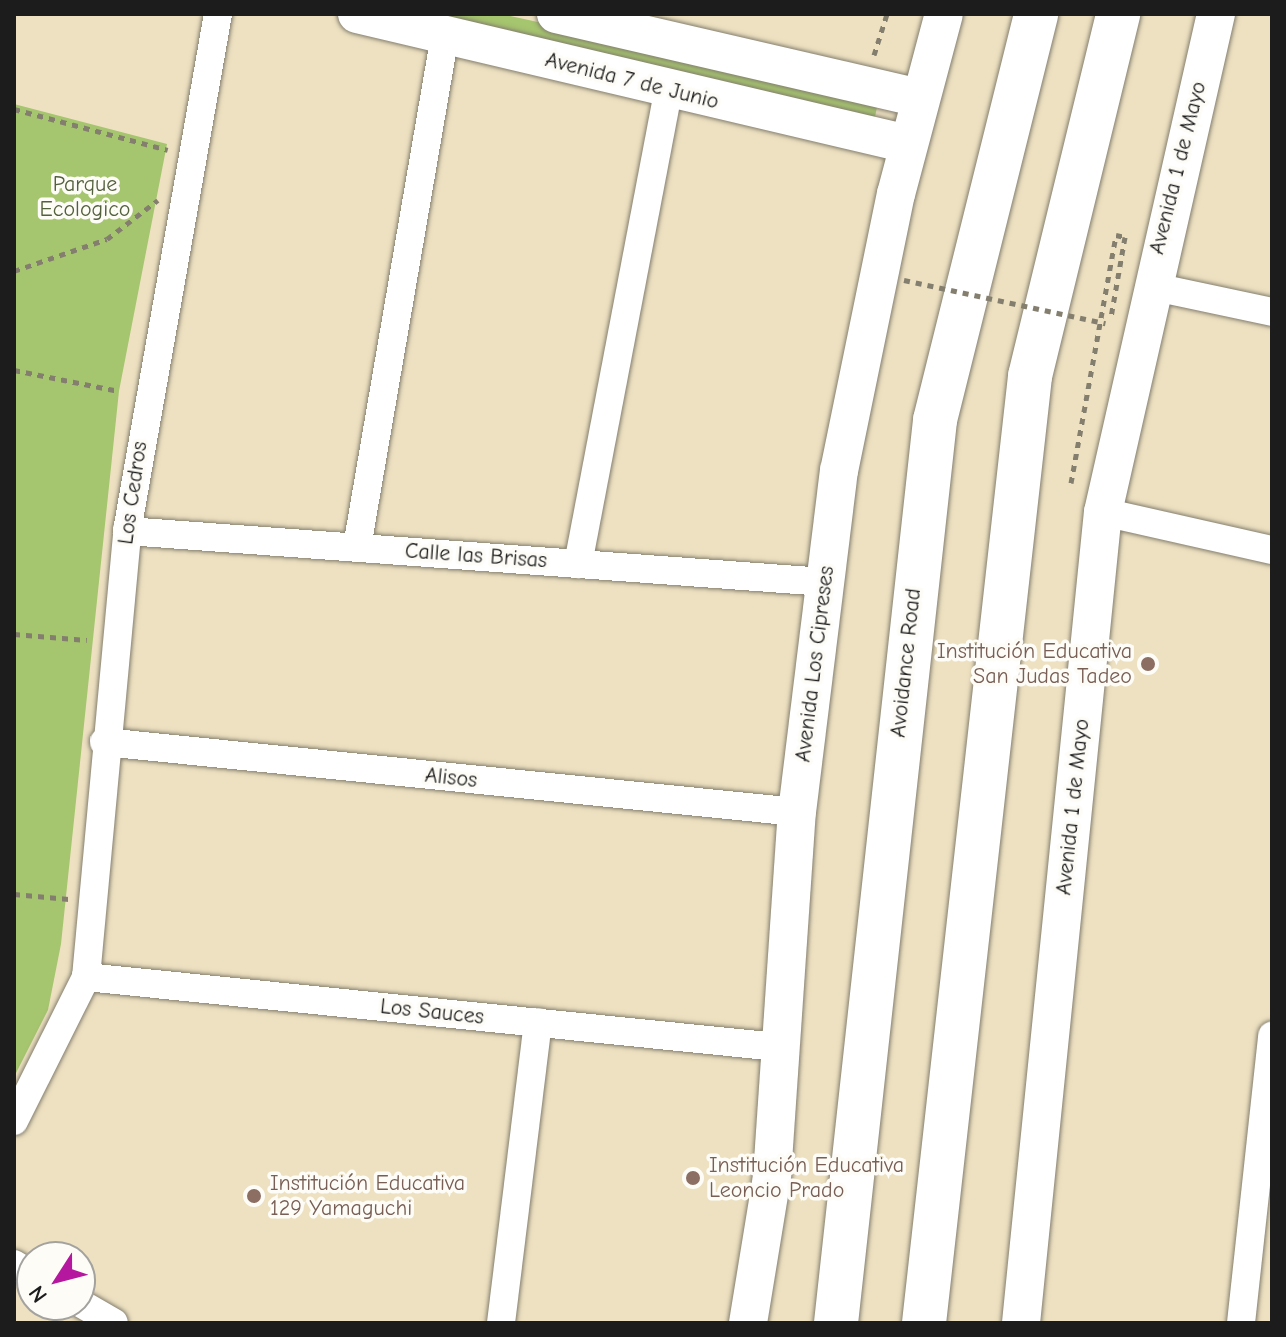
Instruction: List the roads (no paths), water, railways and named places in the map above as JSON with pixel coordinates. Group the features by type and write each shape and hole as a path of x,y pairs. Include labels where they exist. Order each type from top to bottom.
{"highway":[{"name":"Avoidance Road","path":"836,1323 935,420 1036,14"},
{"path":"924,1323 1030,376 1118,14"}],"street":[{"name":"Los Cedros","path":"86,977 104,742 127,531 218,14"},
{"name":"Avenida 7 de Junio","path":"357,14 668,91 908,144"},
{"path":"556,14 919,98"},
{"name":"Avenida Los Cipreses","path":"748,1323 772,1176 777,1047 797,812 825,582 861,354 919,98 944,14"},
{"name":"Avenida 1 de Mayo","path":"1021,1323 1103,512 1150,286 1216,14"},
{"path":"357,547 445,35"},
{"path":"578,564 668,91"},
{"path":"1150,286 1272,312"},
{"path":"1103,512 1272,550"},
{"name":"Calle las Brisas","path":"127,531 825,582"},
{"name":"Alisos","path":"104,742 797,812"},
{"path":"14,1121 86,977"},
{"name":"Los Sauces","path":"86,977 777,1047"},
{"path":"501,1323 538,1022"},
{"path":"1241,1323 1272,1036"},
{"path":"96,1312 114,1323"}],"place":[{"name":"Institución Educativa San Judas Tadeo","path":"1148,664"},
{"name":"Institución Educativa Leoncio Prado","path":"693,1178"},
{"name":"Institución Educativa 129 Yamaguchi","path":"254,1196"}],"park label":[{"name":"Parque Ecologico","path":"85,196"}]}
